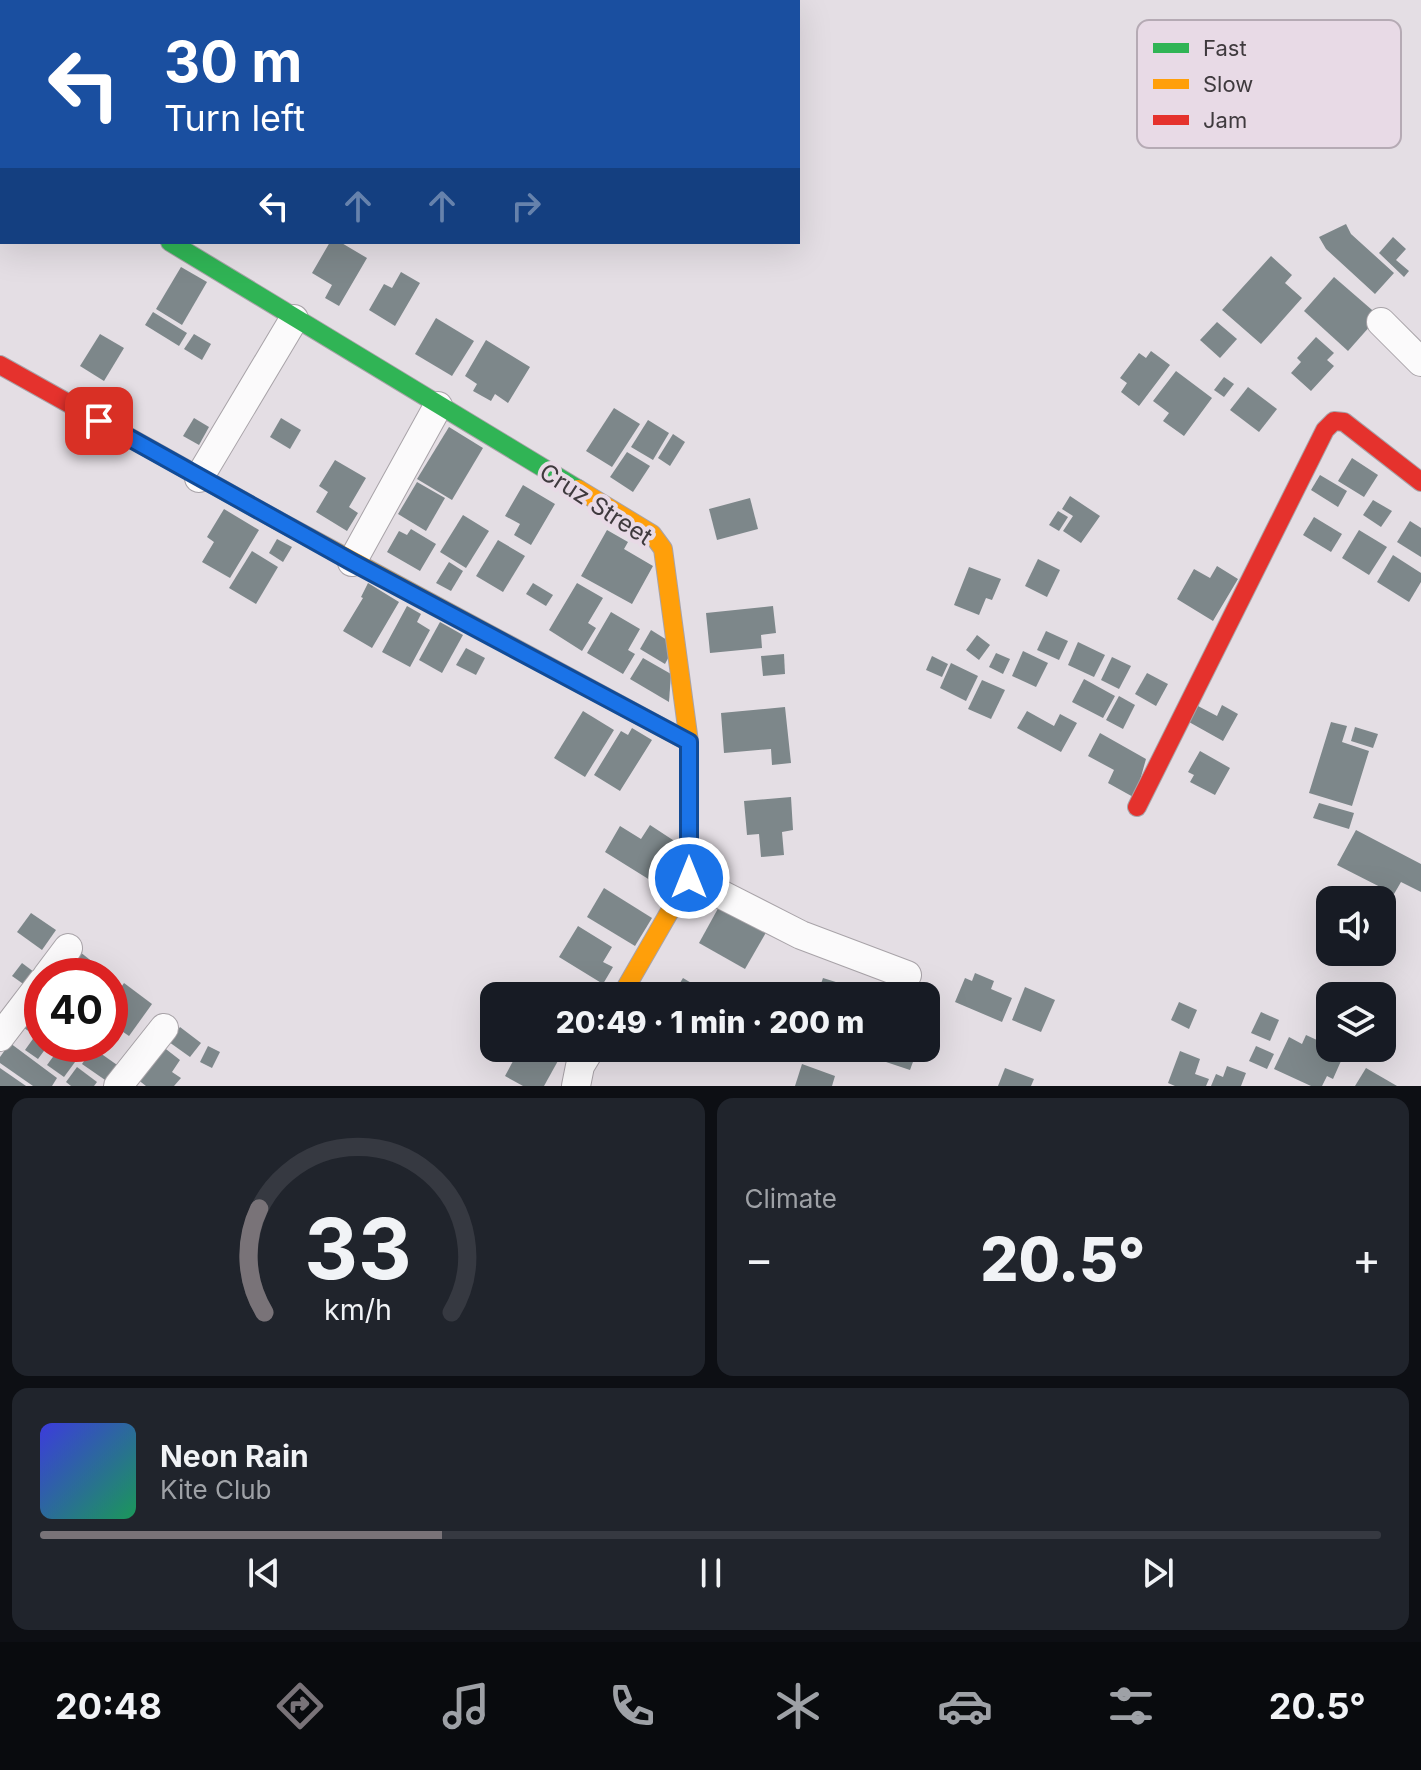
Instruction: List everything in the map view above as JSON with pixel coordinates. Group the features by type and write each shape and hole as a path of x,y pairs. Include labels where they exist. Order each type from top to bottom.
{"street":[{"name":"Cruz Street","path":"173,244 652,534 663,549 689,742 689,878 629,982"},
{"path":"199,478 294,319"},
{"path":"1381,322 1421,362"},
{"path":"0,365 352,562 689,742"},
{"path":"352,562 438,406"},
{"path":"1137,807 1325,430 1334,421 1344,422 1421,482"},
{"path":"689,878 801,935 907,975"},
{"path":"60,958 68,948"},
{"path":"0,1037 24,1006"},
{"path":"118,1086 164,1028"},
{"path":"576,1086 582,1062"}],"building":[{"path":"1346,224 1351,234 1394,273 1375,294 1326,249 1319,237"},
{"path":"1393,237 1406,249 1396,260 1409,271 1404,277 1379,253"},
{"path":"329,244 343,244 367,258 339,306 325,298 332,285 312,273"},
{"path":"1271,256 1292,275 1285,283 1302,298 1261,344 1222,310"},
{"path":"181,267 207,282 182,325 156,309"},
{"path":"401,272 420,283 395,326 369,310 384,284 392,288"},
{"path":"1334,277 1379,316 1348,351 1304,311"},
{"path":"153,312 187,333 179,346 145,325"},
{"path":"436,318 474,341 452,376 415,354"},
{"path":"1217,322 1237,339 1220,358 1200,340"},
{"path":"100,334 124,348 104,381 80,366"},
{"path":"194,334 211,344 202,360 184,349"},
{"path":"1316,337 1334,353 1327,360 1334,366 1311,391 1291,373 1301,362 1297,358"},
{"path":"486,340 530,367 508,403 495,394 491,401 473,391 477,384 465,376"},
{"path":"1151,351 1170,365 1139,406 1121,392 1127,383 1120,378 1139,353 1146,358"},
{"path":"1176,371 1212,398 1184,436 1163,421 1169,413 1153,401"},
{"path":"1224,377 1234,384 1224,397 1214,390"},
{"path":"1248,387 1277,409 1259,432 1230,410"},
{"path":"614,408 640,424 612,467 586,451"},
{"path":"194,418 209,427 199,445 183,436"},
{"path":"281,418 301,430 290,449 270,437"},
{"path":"648,420 669,433 653,460 631,447"},
{"path":"449,427 483,448 452,500 417,479"},
{"path":"673,434 685,442 670,466 658,458"},
{"path":"627,452 650,466 633,492 610,477"},
{"path":"1352,458 1378,475 1364,497 1338,481"},
{"path":"335,460 366,478 349,507 358,513 347,531 316,512 328,492 319,486"},
{"path":"1320,475 1347,491 1338,507 1311,490"},
{"path":"417,482 445,498 426,531 398,514"},
{"path":"523,485 555,504 531,545 514,535 520,524 505,516"},
{"path":"1070,496 1100,516 1081,543 1063,531 1073,516 1062,509"},
{"path":"750,498 758,529 717,540 709,509"},
{"path":"1373,500 1392,511 1381,527 1363,515"},
{"path":"224,509 259,530 230,578 202,562 214,542 207,537"},
{"path":"1058,511 1068,517 1059,531 1049,525"},
{"path":"463,515 489,531 466,568 440,552"},
{"path":"1314,517 1342,534 1331,552 1303,535"},
{"path":"1410,521 1421,528 1421,557 1397,542"},
{"path":"411,529 436,544 420,571 387,552 399,531 407,535"},
{"path":"607,530 628,542 624,549 653,566 632,604 581,576"},
{"path":"1359,530 1387,547 1369,575 1342,558"},
{"path":"277,539 292,547 283,562 269,553"},
{"path":"498,540 525,556 503,592 476,576"},
{"path":"252,551 278,567 256,604 229,588"},
{"path":"1393,555 1421,573 1421,582 1409,602 1377,582"},
{"path":"1038,559 1060,570 1047,597 1025,586"},
{"path":"449,562 463,571 451,591 436,583"},
{"path":"1217,566 1238,579 1213,621 1177,599 1194,569 1210,578"},
{"path":"969,567 1001,579 992,600 986,598 979,615 954,605"},
{"path":"368,583 399,602 372,648 343,631 363,598"},
{"path":"533,583 553,595 546,606 526,594"},
{"path":"577,583 603,598 588,623 596,628 582,651 549,630"},
{"path":"407,606 421,614 417,622 430,630 410,667 382,652"},
{"path":"773,606 776,633 761,635 762,648 710,653 706,613"},
{"path":"611,612 640,629 628,650 635,654 623,674 587,653"},
{"path":"440,622 463,635 442,673 419,660"},
{"path":"651,630 675,645 665,664 640,649"},
{"path":"1046,631 1068,641 1059,660 1037,650"},
{"path":"977,635 990,645 979,660 966,650"},
{"path":"1078,642 1105,655 1094,677 1068,665"},
{"path":"466,648 485,658 476,675 456,665"},
{"path":"1023,651 1048,663 1036,687 1012,676"},
{"path":"996,653 1010,659 1003,674 989,667"},
{"path":"784,654 785,674 763,676 761,656"},
{"path":"932,656 948,664 942,677 926,670"},
{"path":"1112,657 1131,666 1119,689 1101,680"},
{"path":"643,658 671,674 669,702 630,679"},
{"path":"951,663 978,676 966,701 940,688"},
{"path":"1147,673 1168,684 1156,706 1135,694"},
{"path":"1084,679 1115,696 1103,718 1072,702"},
{"path":"982,680 1005,690 991,719 968,709"},
{"path":"1119,696 1135,705 1123,729 1106,720"},
{"path":"1222,705 1238,714 1223,741 1189,722 1198,706 1217,716"},
{"path":"785,707 791,763 772,765 771,749 724,753 721,713"},
{"path":"583,711 614,730 585,777 554,758"},
{"path":"1027,711 1054,726 1060,714 1077,723 1061,752 1017,728"},
{"path":"1331,722 1347,726 1342,742 1369,751 1352,806 1309,793"},
{"path":"1355,727 1378,734 1373,748 1351,741"},
{"path":"632,728 652,740 620,791 594,775 621,731 628,735"},
{"path":"1100,733 1146,759 1135,798 1108,783 1114,770 1088,756"},
{"path":"1200,751 1230,768 1215,795 1190,782 1194,775 1188,772"},
{"path":"791,797 793,830 782,832 784,855 761,857 759,834 747,835 744,801"},
{"path":"1319,803 1354,813 1349,829 1313,818"},
{"path":"650,825 682,846 658,885 605,852 620,826 641,839"},
{"path":"1356,830 1421,864 1421,892 1401,882 1396,891 1396,886 1378,886 1337,865"},
{"path":"604,888 652,918 635,946 587,917"},
{"path":"721,903 768,929 745,969 699,943"},
{"path":"31,913 56,930 42,950 17,932"},
{"path":"578,926 612,947 603,962 613,967 604,982 600,982 559,957"},
{"path":"75,948 88,958 71,958"},
{"path":"22,963 24,964 24,984 12,976"},
{"path":"975,973 994,981 991,989 1012,998 1002,1022 955,1002 965,978 972,981"},
{"path":"128,986 152,1004 128,1035"},
{"path":"1025,987 1055,1000 1041,1032 1012,1020"},
{"path":"1179,1002 1197,1010 1189,1029 1171,1020"},
{"path":"1261,1012 1279,1020 1270,1041 1251,1033"},
{"path":"180,1027 201,1043 190,1057 169,1042"},
{"path":"1306,1035 1316,1040 1316,1062 1341,1062 1333,1079 1327,1076 1322,1086 1311,1086 1274,1069 1289,1037 1302,1044"},
{"path":"10,1043 24,1053 24,1062 36,1062 57,1078 52,1086 33,1086 0,1063 0,1057"},
{"path":"162,1046 180,1060 172,1072 181,1078 174,1086 146,1086 137,1079"},
{"path":"208,1046 220,1052 212,1068 200,1062"},
{"path":"1256,1046 1274,1054 1267,1069 1249,1061"},
{"path":"1180,1051 1200,1059 1195,1074 1209,1079 1206,1086 1175,1086 1168,1083"},
{"path":"49,1062 75,1062 64,1077 47,1065"},
{"path":"113,1062 120,1067 108,1082 82,1064"},
{"path":"512,1062 557,1062 544,1086 523,1086 505,1076"},
{"path":"886,1062 913,1062 910,1070"},
{"path":"802,1064 835,1076 832,1086 795,1086"},
{"path":"1227,1066 1246,1073 1241,1086 1211,1086 1216,1074 1223,1077"},
{"path":"77,1067 97,1082 94,1086 71,1086 66,1082"},
{"path":"0,1068 26,1086 0,1086"},
{"path":"1005,1068 1034,1079 1031,1086 998,1086"},
{"path":"1366,1068 1397,1086 1355,1086"}],"traffic: fast":[{"path":"173,244 578,489"}],"traffic: slow":[{"path":"578,489 652,534 663,549 689,742 689,878 629,982"},
{"path":"277,520 689,742"}],"traffic: jam":[{"path":"0,365 277,520"},
{"path":"1137,807 1325,430 1334,421 1344,422 1421,482"}],"route":[{"path":"99,421 352,562 689,742 689,878"}]}
